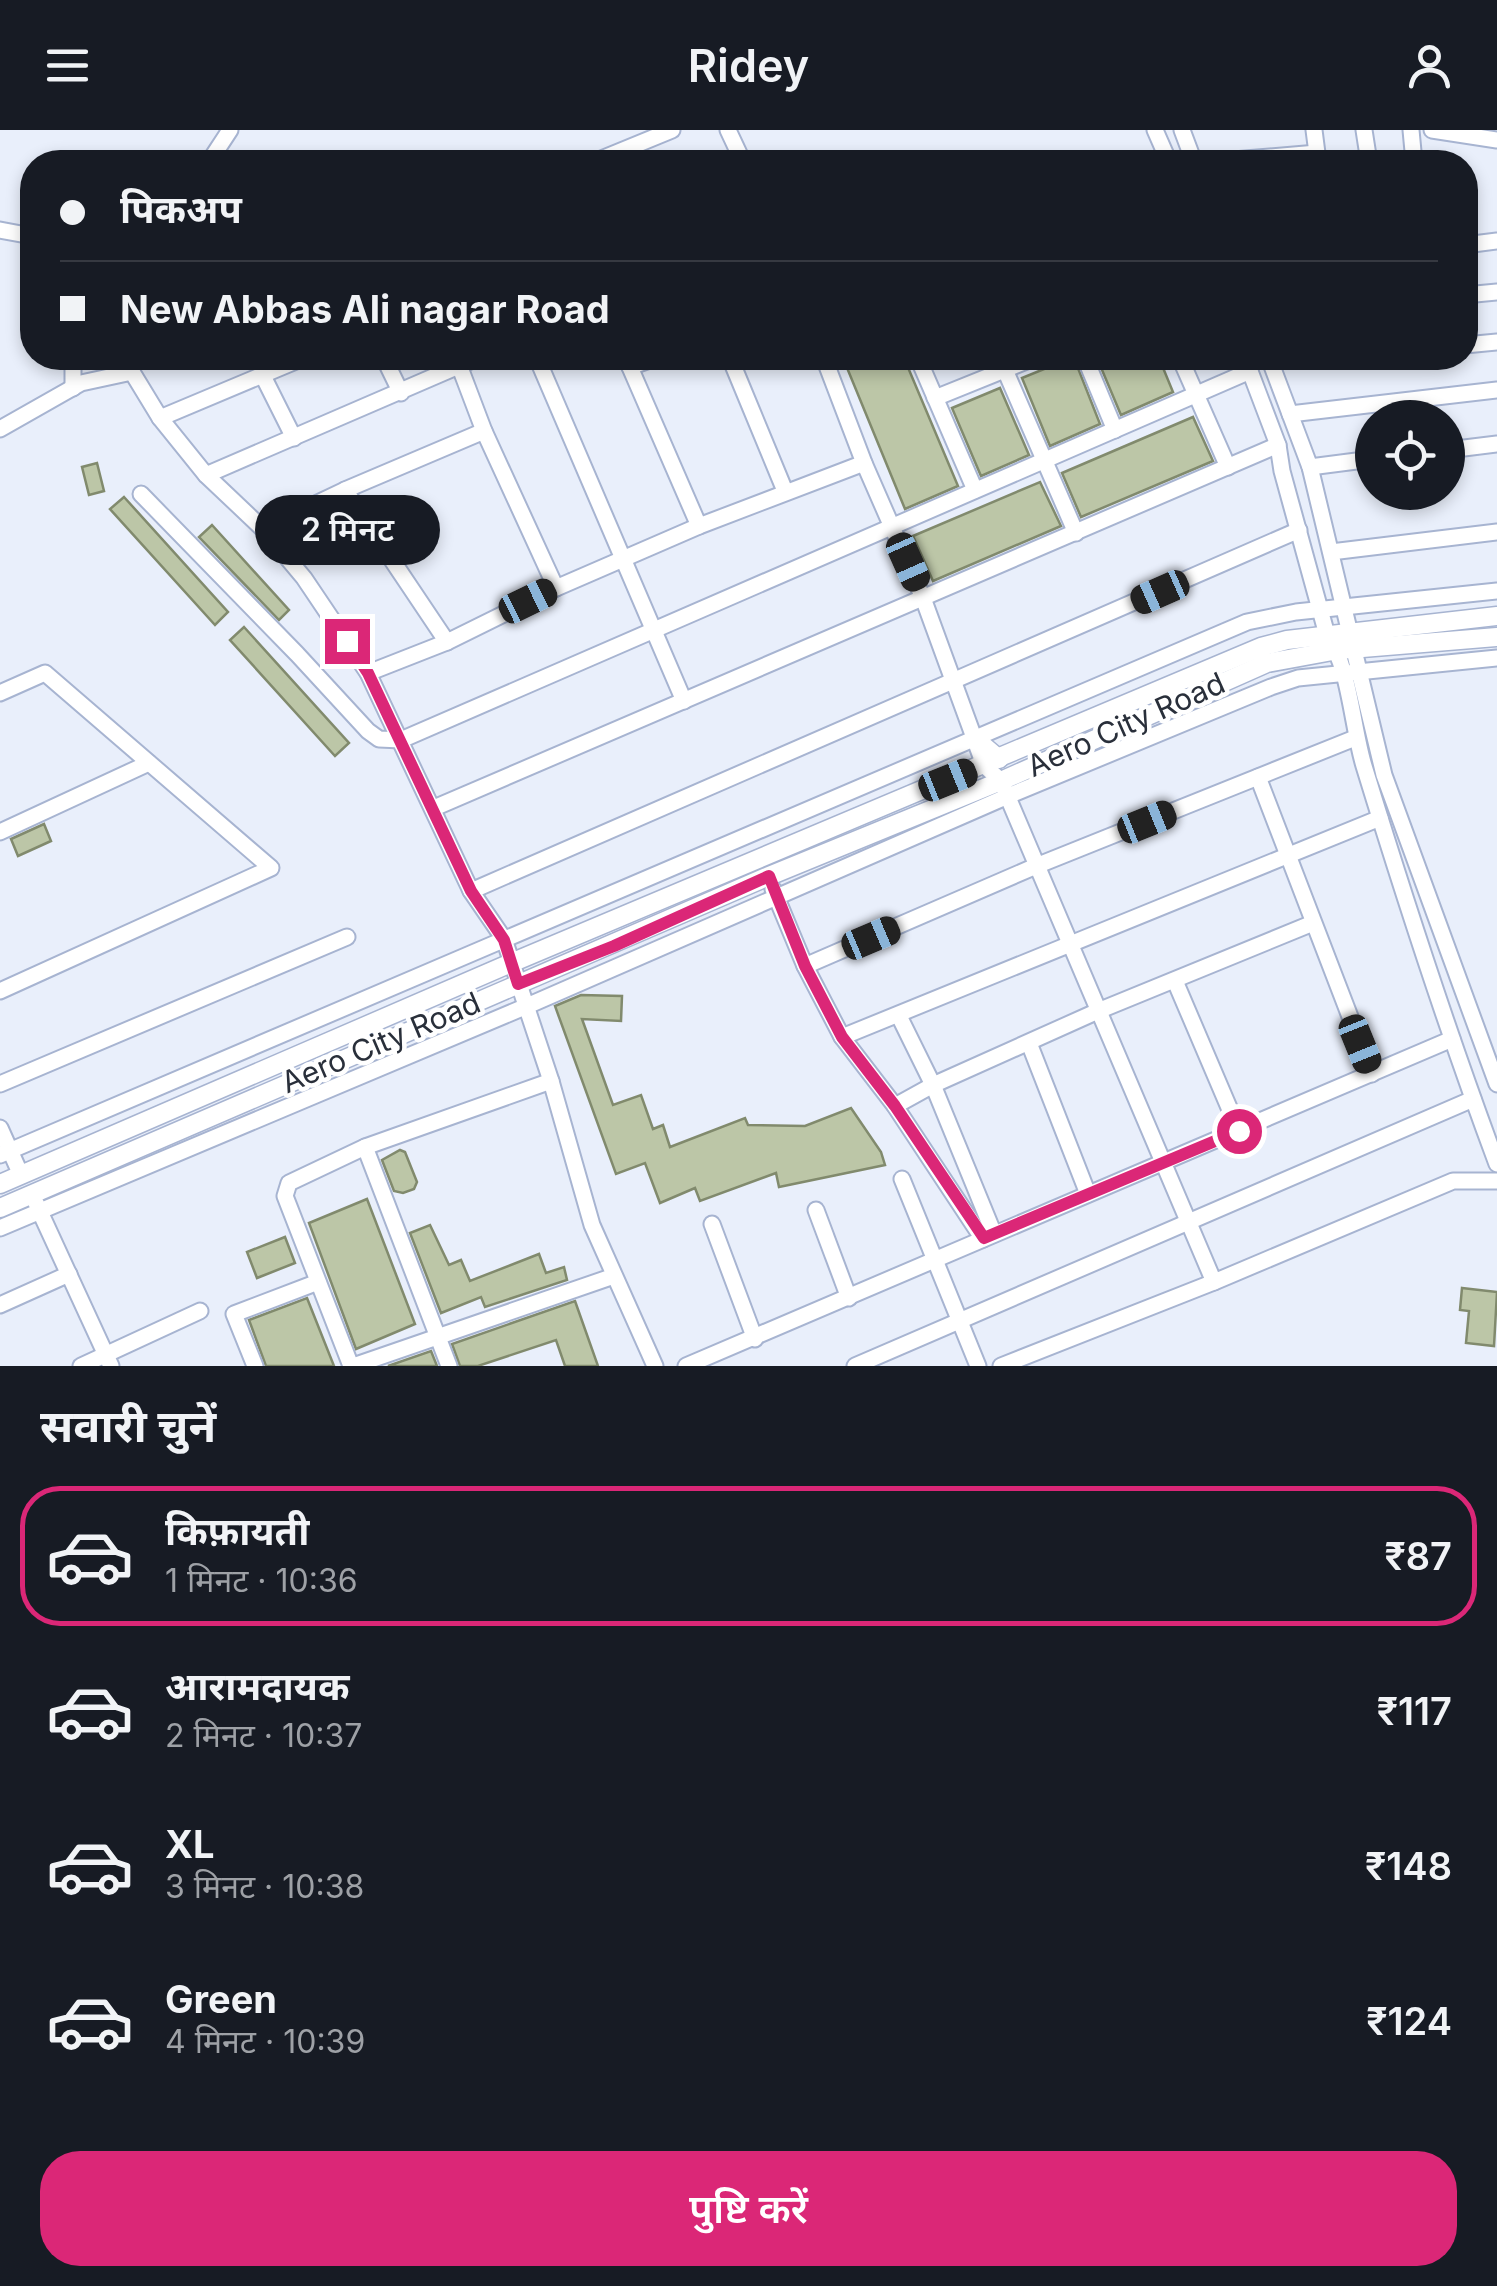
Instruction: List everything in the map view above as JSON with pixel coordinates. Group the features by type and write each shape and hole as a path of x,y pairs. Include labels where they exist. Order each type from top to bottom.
{"street":[{"path":"623,150 672,130"},
{"path":"1432,130 1497,140"},
{"path":"75,370 77,386"},
{"path":"0,429 77,386 119,370"},
{"path":"133,370 160,418 206,476 263,529 304,578 368,673 471,891 504,940 551,1080 592,1226 655,1366"},
{"path":"160,418 277,370"},
{"path":"390,370 401,393"},
{"path":"206,476 449,370"},
{"path":"461,370 484,431 556,588"},
{"path":"542,370 684,701"},
{"path":"631,370 699,526"},
{"path":"735,370 785,491"},
{"path":"829,370 864,463 924,598 974,738 1004,788 1214,1282"},
{"path":"923,370 974,490"},
{"path":"935,398 1006,370 1076,533"},
{"path":"1089,370 1115,430"},
{"path":"1185,370 1228,466"},
{"path":"141,494 368,731 380,739 400,740 1046,461 1195,394 1237,370"},
{"path":"1249,370 1278,445 1321,610 1343,641"},
{"path":"1274,370 1310,467 1332,552 1345,608 1343,641 1351,674 1497,1084"},
{"path":"263,376 294,438"},
{"path":"1290,414 1497,390"},
{"path":"263,529 484,431"},
{"path":"1465,448 1497,444"},
{"path":"434,808 1278,445"},
{"path":"1310,467 1355,461"},
{"path":"368,673 447,642 556,588 699,526 864,463"},
{"path":"345,490 447,642"},
{"path":"471,891 1299,530"},
{"path":"1332,552 1497,532"},
{"path":"5,1152 1247,622 1271,616 1497,591"},
{"name":"Aero City Road","path":"0,1208 36,1203 518,984 614,946 769,876 1004,788 1267,663 1343,641 1497,616"},
{"name":"Aero City Road","path":"0,1184 1261,647 1497,637"},
{"path":"0,1228 36,1203 526,1006 775,896 1004,788 1298,678 1497,658"},
{"path":"0,694 45,673 271,868 0,991"},
{"path":"1351,674 1355,738 1452,1039 1497,1164"},
{"path":"805,966 1036,866 1355,738"},
{"path":"0,832 149,763"},
{"path":"1258,777 1372,1074"},
{"path":"842,1037 1380,818"},
{"path":"769,876 805,966 842,1037 989,1236"},
{"path":"895,1106 933,1084 1098,1011 1312,923"},
{"path":"0,1084 346,937"},
{"path":"1175,981 1239,1131"},
{"path":"899,1016 933,1084 989,1236"},
{"path":"686,1366 1452,1039"},
{"path":"1029,1043 1088,1194"},
{"path":"551,1080 364,1147 295,1178 285,1196 352,1366 614,1276"},
{"path":"854,1366 1473,1098"},
{"path":"0,1128 5,1152 22,1175"},
{"path":"364,1147 450,1366"},
{"path":"902,1179 978,1366"},
{"path":"1000,1366 1214,1282 1453,1181 1497,1181"},
{"path":"36,1203 109,1360"},
{"path":"816,1210 848,1298"},
{"path":"712,1224 755,1339"},
{"path":"0,1306 69,1274"},
{"path":"255,1366 234,1314 318,1282"},
{"path":"82,1366 109,1360 200,1311"}],"building":[{"path":"848,370 909,370 958,486 905,509"},
{"path":"1042,370 1079,370 1100,424 1050,446 1022,378"},
{"path":"1102,370 1164,370 1173,392 1121,415"},
{"path":"1000,388 1029,455 981,476 952,408"},
{"path":"1193,417 1213,461 1081,517 1062,473"},
{"path":"97,463 104,491 89,495 82,467"},
{"path":"1040,482 1061,526 933,581 913,536"},
{"path":"124,497 228,612 215,625 110,509"},
{"path":"212,525 289,610 279,620 199,537"},
{"path":"244,627 349,743 335,756 230,640"},
{"path":"44,824 51,841 18,856 11,839"},
{"path":"581,995 622,996 621,1021 582,1019 613,1105 641,1095 653,1129 663,1125 670,1147 745,1118 748,1125 805,1126 851,1108 881,1152 885,1165 779,1187 776,1173 700,1201 695,1188 660,1203 645,1163 616,1174 555,1006"},
{"path":"400,1150 405,1152 417,1182 414,1189 403,1193 394,1191 382,1160"},
{"path":"367,1199 415,1324 356,1349 309,1223"},
{"path":"430,1225 449,1265 461,1260 470,1281 539,1254 546,1273 564,1267 567,1280 485,1307 481,1297 441,1313 410,1233"},
{"path":"285,1237 295,1263 257,1278 247,1252"},
{"path":"1462,1288 1497,1292 1494,1346 1466,1343 1469,1311 1460,1310"},
{"path":"307,1298 334,1366 266,1366 249,1320"},
{"path":"575,1301 598,1366 565,1366 556,1340 478,1366 460,1366 452,1344"},
{"path":"431,1351 437,1366 388,1366"}],"route":[{"path":"347,641 368,673 471,891 504,940 518,984 614,946 769,876 805,966 842,1037 895,1106 984,1238 1239,1131"}]}
